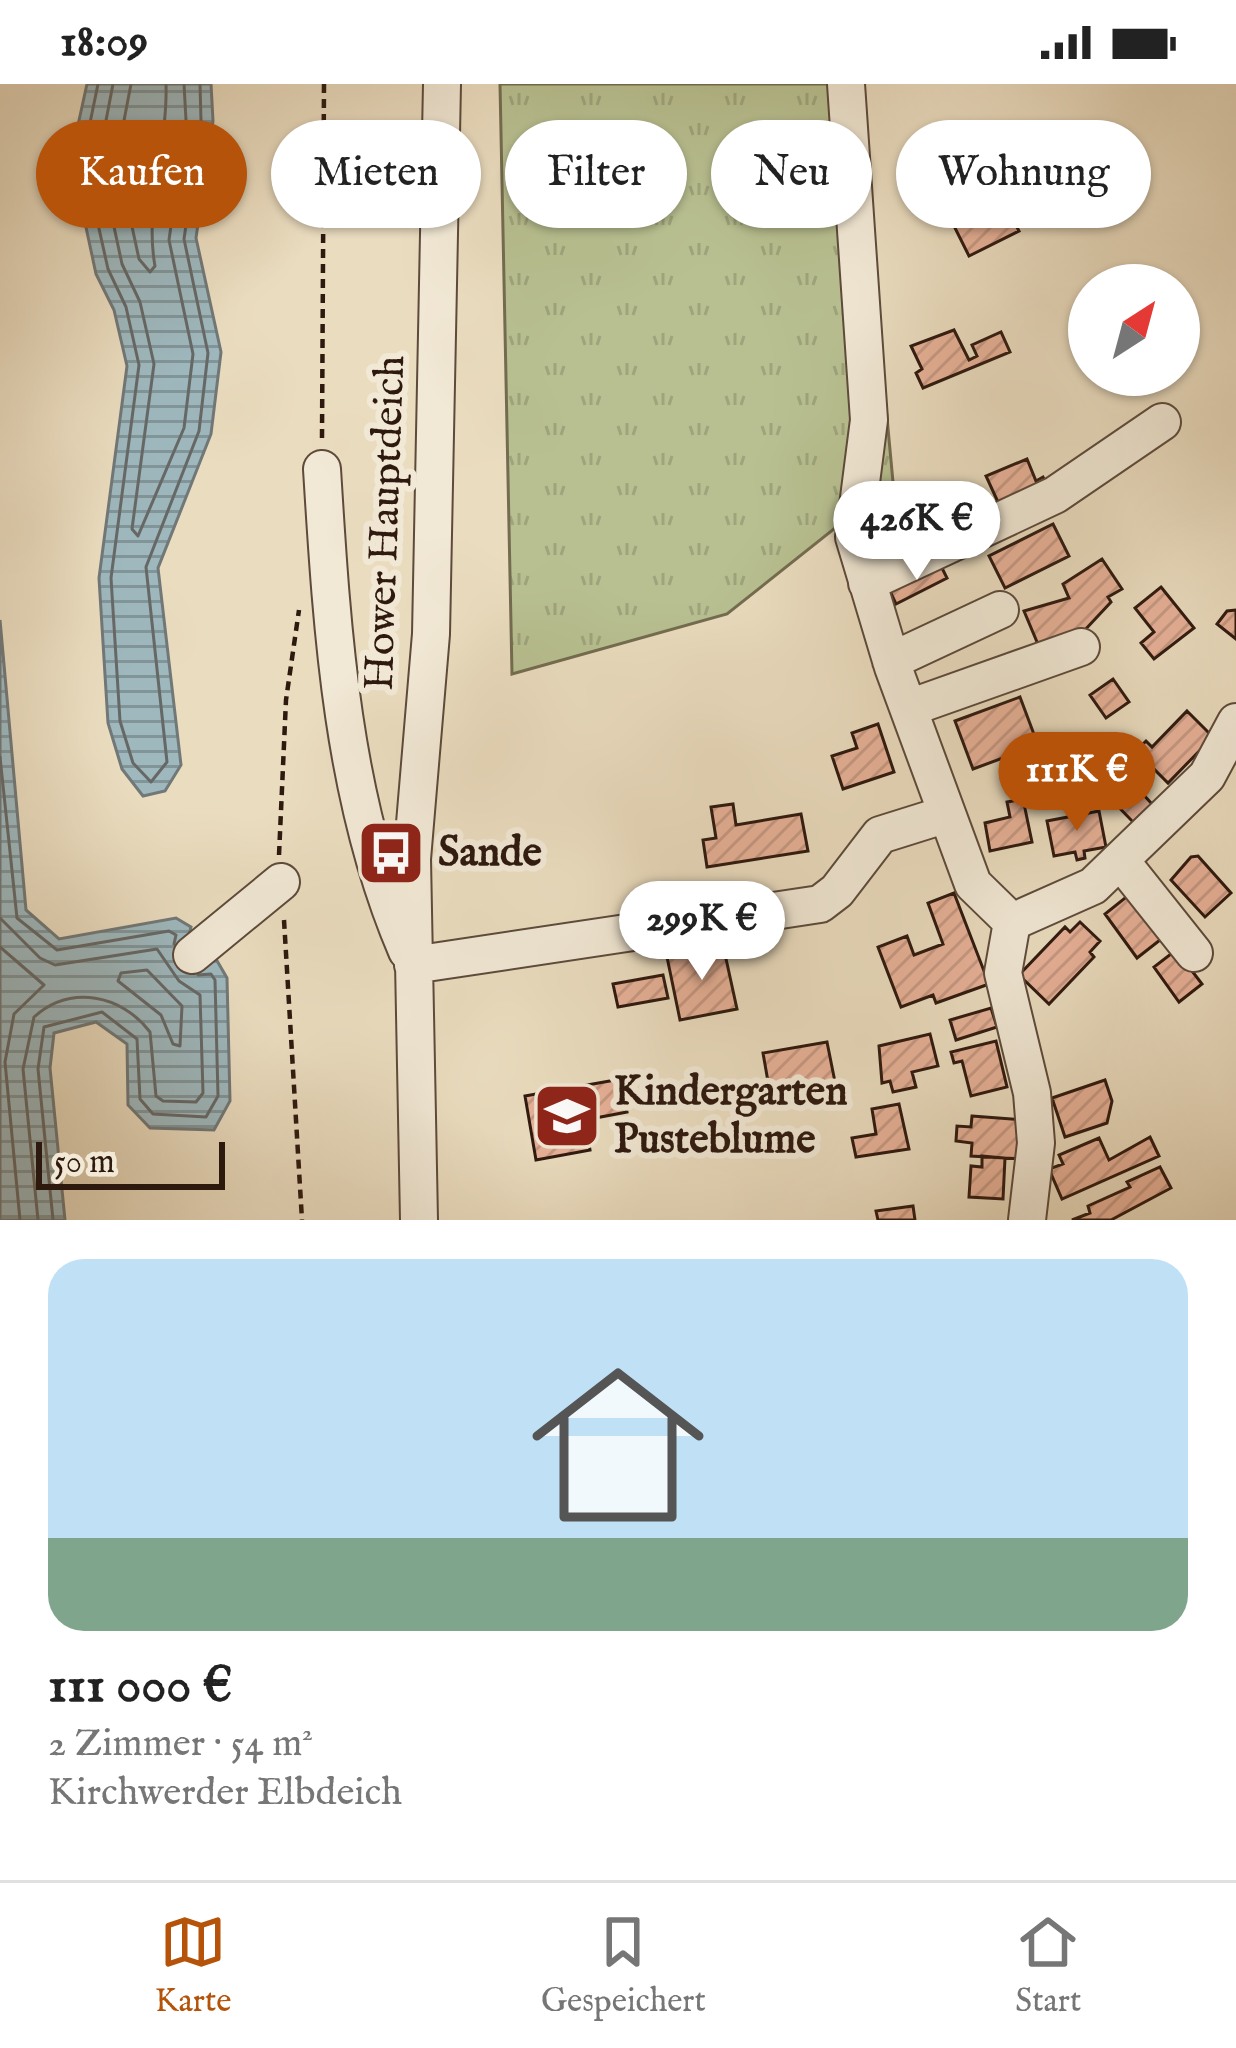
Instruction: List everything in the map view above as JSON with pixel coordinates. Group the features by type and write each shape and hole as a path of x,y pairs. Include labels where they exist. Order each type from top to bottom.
{"street":[{"name":"Hower Hauptdeich","path":"418,1220 412,859 436,501 442,84"},
{"path":"846,84 868,420 854,537 891,661 973,884 1012,922"},
{"path":"868,583 1054,496 1162,422"},
{"path":"322,469 330,592 362,818 384,898 413,965 820,904 837,891 880,835 947,814"},
{"path":"891,661 1000,610"},
{"path":"909,708 1081,647"},
{"path":"1012,922 1093,886 1207,776 1236,722"},
{"path":"1120,860 1194,952"},
{"path":"192,955 281,883"},
{"path":"1012,922 1004,974 1032,1093 1036,1143 1027,1220"}],"green space":[{"path":"500,84 856,84 859,120 711,120 711,228 869,228 893,482 727,614 512,674"}],"water":[{"path":"87,84 211,84 213,120 79,120"},
{"path":"86,228 197,228 221,352 211,434 158,568 181,765 165,791 143,796 122,769 108,723 99,578 127,366 114,310 96,274"},
{"path":"0,620 26,910 59,939 176,918 191,927 186,946 200,963 216,959 227,978 230,1101 214,1130 150,1128 128,1105 127,1044 96,1022 54,1033 50,1068 65,1220 0,1220"}],"building":[{"path":"955,228 1017,228 1019,231 969,256"},
{"path":"954,330 969,360 977,356 972,345 1001,332 1010,352 923,388 916,373 922,369 911,346"},
{"path":"1027,459 1036,481 1043,477 1050,492 1003,513 986,476"},
{"path":"1053,524 1069,556 1005,588 989,556"},
{"path":"1102,559 1122,589 1108,597 1111,602 1083,632 1040,649 1024,611 1069,598 1063,584"},
{"path":"939,562 947,578 896,604 888,587"},
{"path":"1161,587 1194,628 1154,659 1141,643 1154,632 1135,608"},
{"path":"1236,610 1236,639 1217,624 1227,611"},
{"path":"1113,679 1129,702 1106,718 1090,695"},
{"path":"1020,697 1038,745 973,769 955,721"},
{"path":"1187,711 1213,737 1168,783 1136,751 1146,741 1152,747"},
{"path":"878,724 894,772 843,789 832,756 857,748 852,733"},
{"path":"1126,776 1152,804 1133,822 1106,794"},
{"path":"1023,799 1032,842 990,851 985,823 1010,817 1007,802"},
{"path":"733,804 736,825 801,814 808,851 707,867 703,840 716,838 711,807"},
{"path":"1099,811 1106,847 1084,851 1085,858 1077,860 1075,852 1054,856 1047,821"},
{"path":"1198,856 1231,893 1205,917 1171,880 1191,857"},
{"path":"1135,890 1169,933 1137,958 1105,914"},
{"path":"954,893 989,984 936,1003 933,995 901,1007 878,947 907,936 914,955 943,944 928,903"},
{"path":"1080,922 1100,941 1090,952 1094,957 1049,1004 1019,975 1065,927 1070,932"},
{"path":"723,945 737,1009 680,1020 667,957"},
{"path":"1176,950 1202,984 1179,1002 1154,967"},
{"path":"663,975 668,998 618,1007 613,984"},
{"path":"991,1008 997,1027 956,1040 950,1020"},
{"path":"930,1034 938,1066 912,1072 916,1087 893,1092 890,1081 882,1083 879,1046"},
{"path":"996,1041 1007,1087 971,1096 962,1061 954,1063 951,1052"},
{"path":"827,1042 835,1082 770,1093 763,1053"},
{"name":"Kindergarten Pusteblume","path":"621,1079 627,1112 585,1120 590,1150 536,1160 525,1096"},
{"path":"1105,1080 1112,1101 1107,1123 1065,1137 1052,1098"},
{"path":"899,1104 909,1149 856,1157 852,1138 876,1134 872,1109"},
{"path":"972,1116 1025,1120 1023,1159 971,1156 972,1143 956,1141 957,1126 971,1127"},
{"path":"1150,1137 1159,1156 1062,1199 1049,1169 1063,1164 1059,1155 1099,1138 1109,1160"},
{"path":"982,1156 1005,1158 1003,1199 969,1197 971,1166 982,1167"},
{"path":"1160,1167 1171,1188 1111,1220 1072,1220 1090,1213 1088,1206 1130,1187 1127,1182"},
{"path":"913,1206 915,1220 878,1220 876,1211"}],"place":[{"name":"Sande","path":"391,853"},
{"name":"Kindergarten Pusteblume","path":"567,1116"}]}
